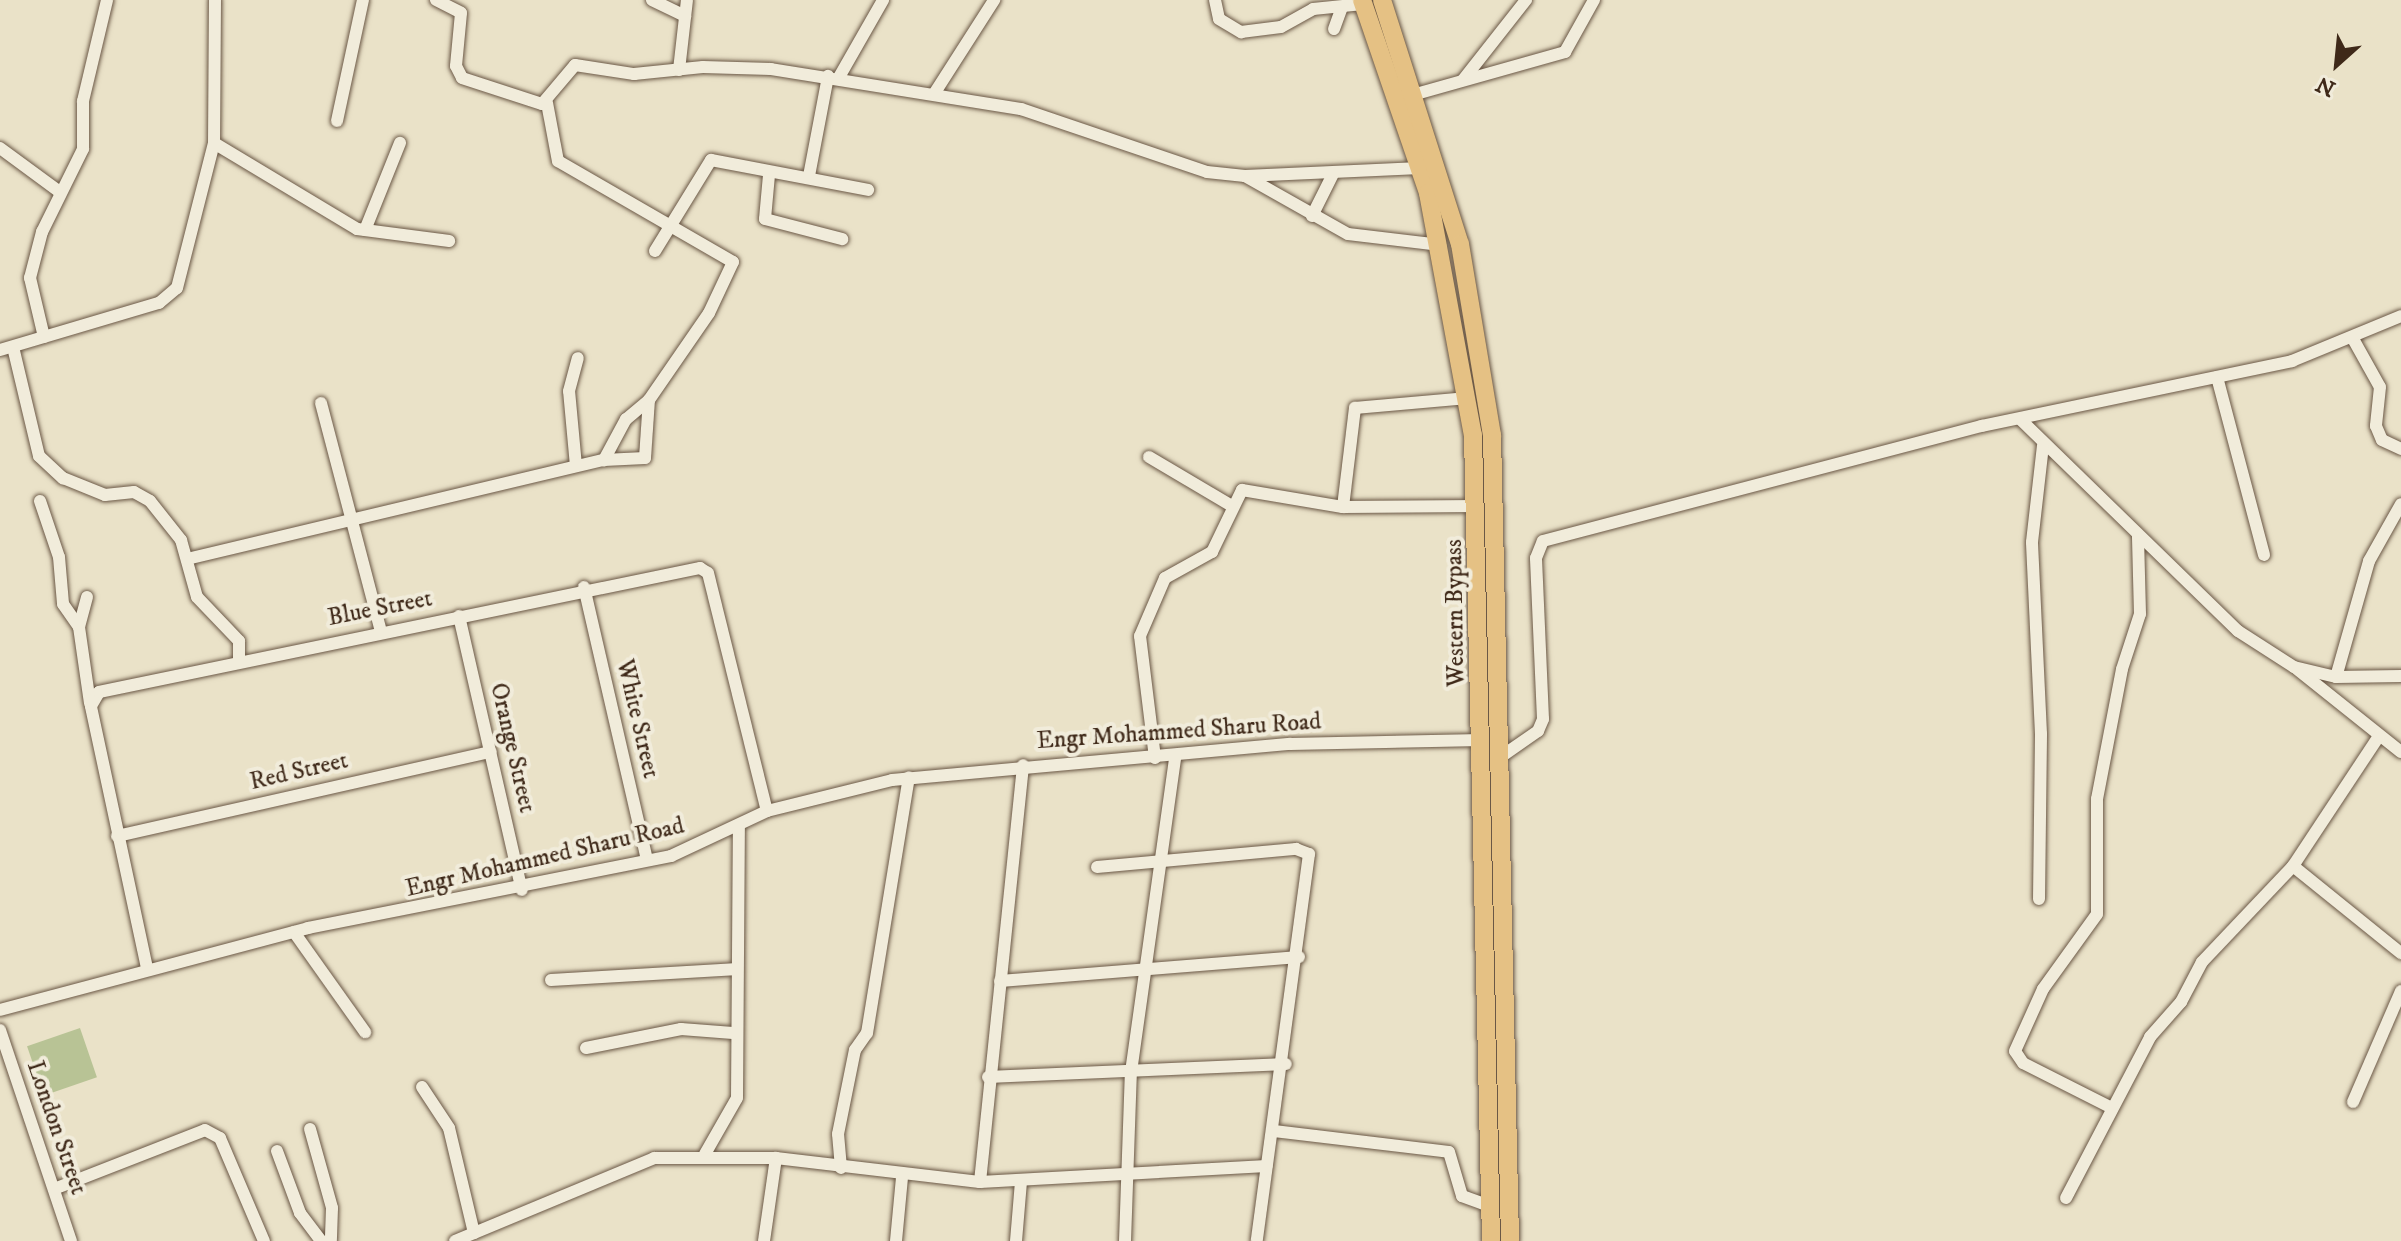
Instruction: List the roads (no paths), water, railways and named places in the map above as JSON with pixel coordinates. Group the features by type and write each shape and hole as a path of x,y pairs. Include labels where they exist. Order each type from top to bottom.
{"main road":[{"name":"Western Bypass","path":"1378,2 1416,94 1460,244 1484,368 1497,496 1510,1241"},
{"name":"Western Bypass","path":"1378,2 1440,245 1468,398 1478,506 1491,1241"}],"street":[{"path":"44,337 30,278 60,192 84,145 83,101 91,89 107,0"},
{"path":"215,0 214,143 177,288 159,303 6,348 44,462 105,495 140,494 181,540 197,597 239,641 239,662"},
{"path":"337,121 363,0"},
{"path":"436,0 461,13 456,66 462,78 547,103"},
{"path":"652,0 685,16"},
{"path":"679,70 687,0"},
{"path":"809,176 833,78 883,0"},
{"path":"934,94 994,0"},
{"path":"1215,0 1219,19 1241,32 1281,27 1313,9 1378,2"},
{"path":"1463,80 1526,0"},
{"path":"1416,94 1565,52 1594,0"},
{"path":"1334,29 1342,7"},
{"path":"604,460 626,419 649,400 709,313 733,262 671,223 558,161 547,103 569,66 634,74 679,70 833,78 934,94 1021,109 1203,171 1245,176 1420,168"},
{"path":"214,143 365,230 449,241"},
{"path":"365,230 400,143"},
{"path":"0,148 60,192"},
{"path":"655,251 707,161 769,175 809,176 868,190"},
{"path":"1312,216 1334,172"},
{"path":"769,175 765,219 842,239"},
{"path":"1245,176 1348,234 1440,245"},
{"path":"1502,756 1538,731 1543,719 1536,558 1543,541 2020,419 2292,361 2401,316"},
{"path":"2352,337 2380,387 2376,426 2382,440 2401,449"},
{"path":"576,466 569,391 578,358"},
{"path":"2217,377 2264,555"},
{"path":"1343,507 1355,408 1468,398"},
{"path":"187,559 576,466 604,460 645,458 649,400"},
{"path":"321,403 381,631"},
{"path":"2020,419 2043,446 2238,631 2294,667 2400,750"},
{"path":"2039,899 2041,734 2032,542 2043,446"},
{"path":"1149,457 1232,506"},
{"path":"1155,758 1140,636 1165,578 1212,552 1242,490 1255,488 1343,507 1478,506"},
{"path":"40,501 59,557 63,604 79,627"},
{"path":"2336,677 2369,561 2401,504"},
{"path":"2110,1107 2023,1063 2015,1051 2043,989 2097,914 2097,799 2122,669 2140,614 2138,535"},
{"name":"Blue Street","path":"91,706 99,692 584,587 696,568 708,573 767,811"},
{"name":"White Street","path":"584,587 647,860"},
{"path":"87,597 79,627 91,706 147,968"},
{"name":"Orange Street","path":"459,616 522,890"},
{"path":"2294,667 2336,677 2401,676"},
{"path":"2066,1198 2110,1107 2202,962 2293,866 2379,736"},
{"name":"Engr Mohammed Sharu Road","path":"0,1010 147,968 294,932 522,890 692,849 767,811 909,777 1023,765 1175,757 1290,744 1482,740"},
{"name":"Red Street","path":"117,836 491,752"},
{"path":"1125,1241 1131,1072 1175,757"},
{"path":"980,1182 988,1077 1023,765"},
{"path":"841,1168 838,1134 855,1050 867,1033 909,777"},
{"path":"705,1154 737,1098 733,1033 739,827"},
{"path":"1097,867 1303,849 1311,861 1286,1064 1257,1241"},
{"path":"2293,866 2401,953"},
{"path":"294,932 365,1032"},
{"path":"1000,981 1299,957"},
{"path":"551,980 734,969"},
{"path":"2353,1102 2401,991"},
{"path":"586,1048 681,1029 733,1033"},
{"name":"London Street","path":"0,1030 71,1241"},
{"path":"988,1077 1286,1064"},
{"path":"422,1087 449,1128 480,1235"},
{"path":"310,1129 332,1208 331,1241"},
{"path":"54,1189 205,1130 220,1138 264,1241"},
{"path":"1274,1131 1449,1152 1462,1196 1490,1206"},
{"path":"277,1151 300,1213 321,1241"},
{"path":"455,1241 480,1235 630,1163 705,1154 776,1158 902,1177 980,1182 1127,1177 1267,1166"},
{"path":"764,1241 776,1158"},
{"path":"896,1241 902,1177"},
{"path":"1016,1241 1021,1182"}]}
